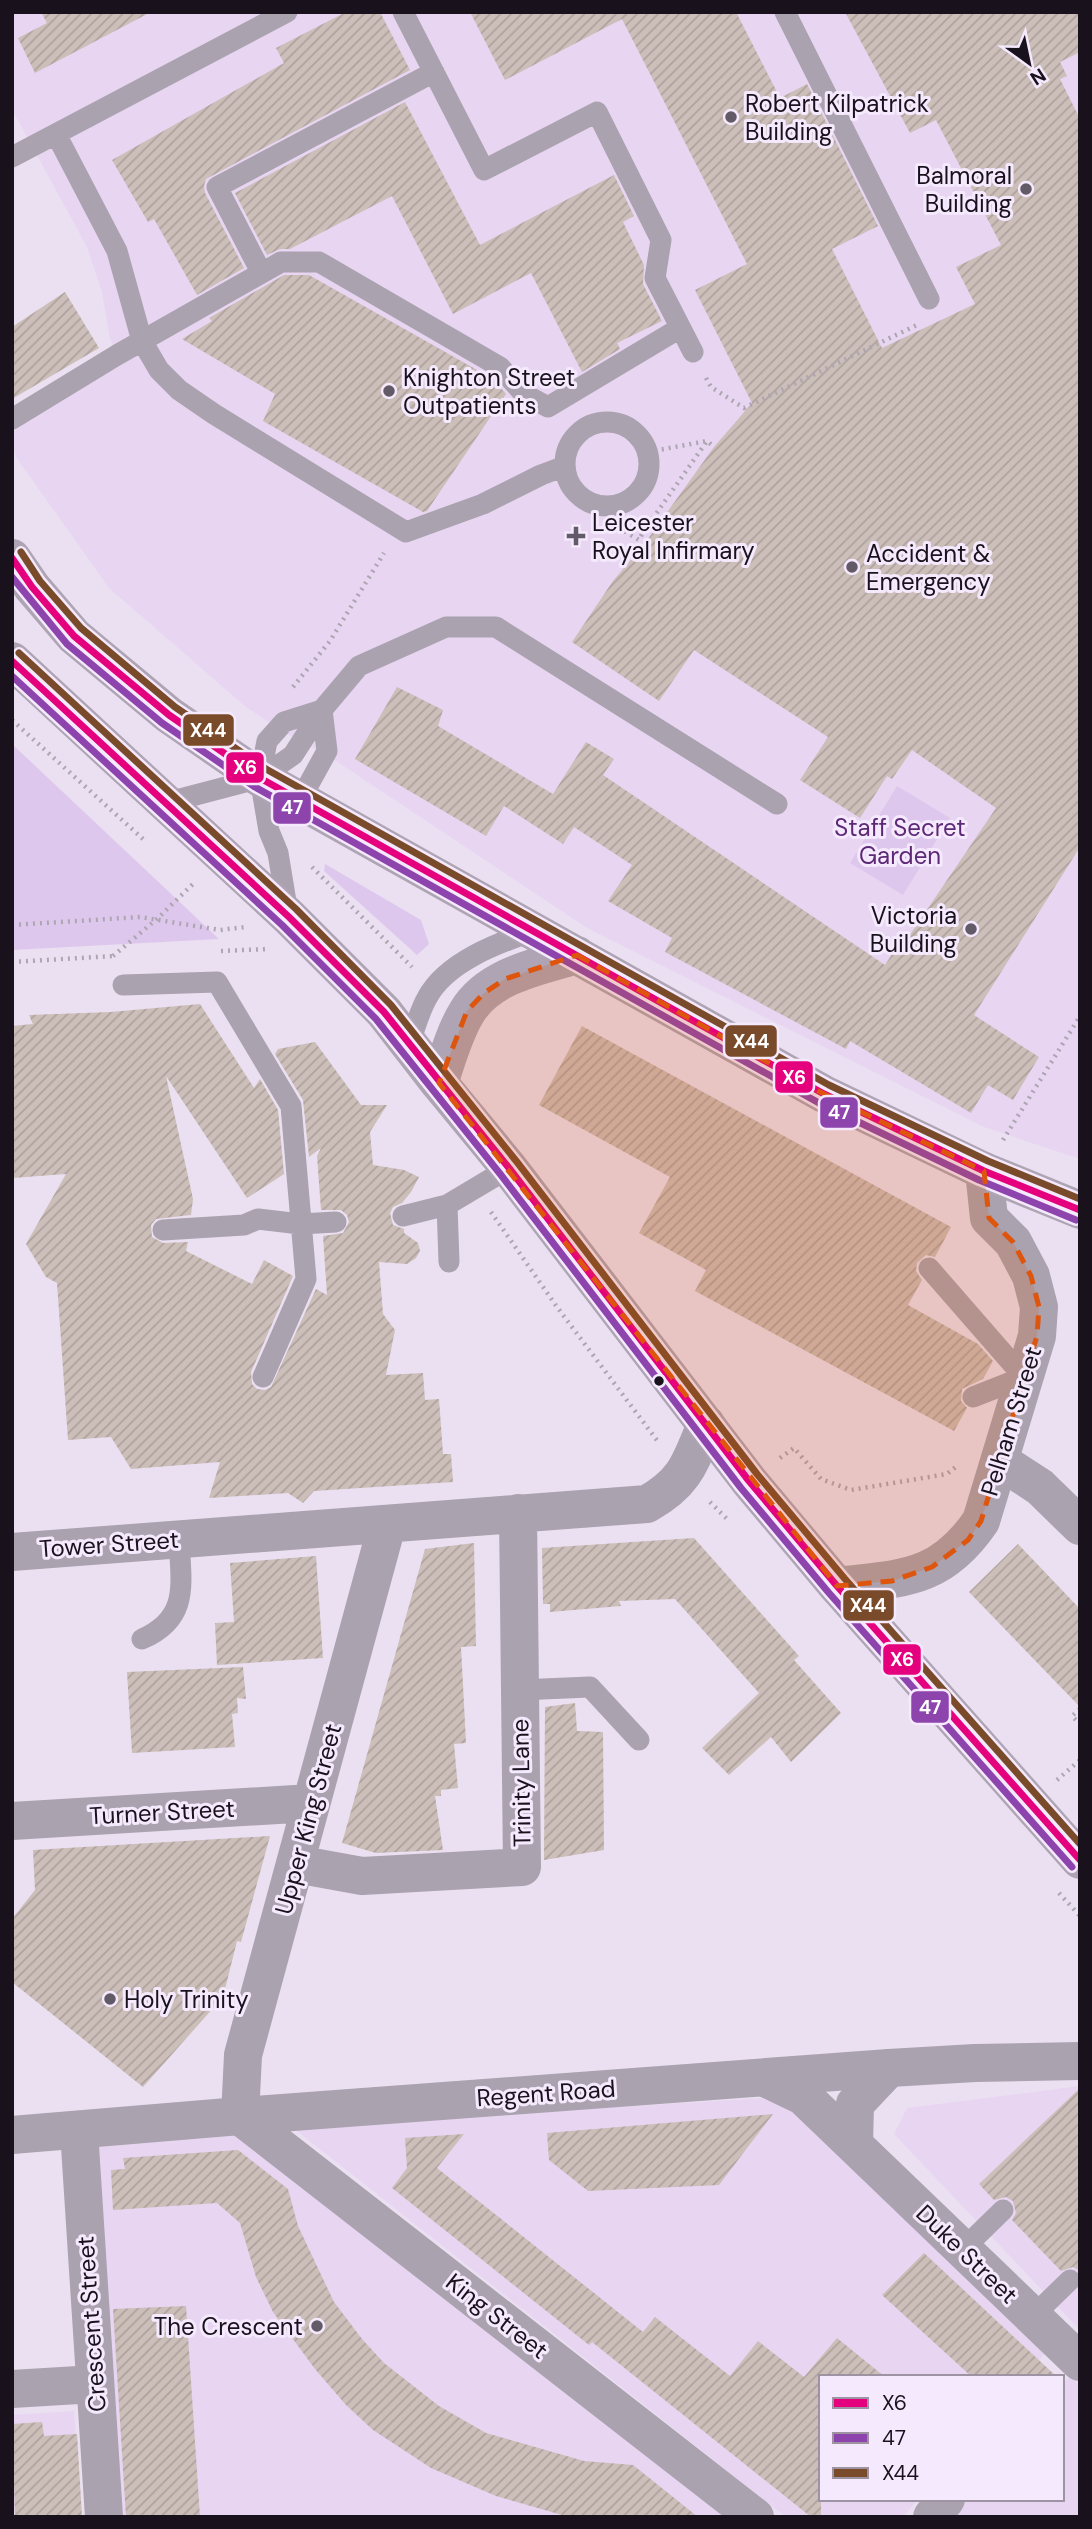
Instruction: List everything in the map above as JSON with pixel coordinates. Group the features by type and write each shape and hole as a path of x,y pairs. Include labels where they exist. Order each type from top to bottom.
{"main road":[{"path":"12,558 32,587 74,636 169,715 299,802 824,1094 984,1171 1080,1210"},
{"path":"12,661 289,917 384,1012 509,1168 749,1481 836,1586 1080,1860"},
{"path":"439,1083 467,1011 484,993 505,979 577,955"}],"street":[{"name":"Pelham Street","path":"836,1586 892,1581 914,1575 951,1556 968,1540 981,1521 984,1459 1024,1377 1037,1336 1039,1307 1031,1276 1013,1242 989,1218 984,1171"},
{"name":"Tower Street","path":"12,1552 647,1504 667,1492 683,1476 706,1424"},
{"path":"984,1459 1040,1487 1080,1526"},
{"name":"Trinity Lane","path":"296,1864 362,1876 522,1867 518,1513"},
{"name":"Upper King Street","path":"240,2116 243,2055 387,1525"},
{"name":"Turner Street","path":"12,1821 311,1803"},
{"name":"Regent Road","path":"12,2135 889,2068 1080,2061"},
{"path":"854,2145 855,2104 889,2068"},
{"name":"Duke Street","path":"765,2077 803,2096 1032,2317 1067,2364"},
{"name":"King Street","path":"240,2116 755,2517"},
{"name":"Crescent Street","path":"79,2131 104,2517"},
{"path":"12,2389 94,2384"},
{"path":"932,2517 944,2501"}],"lane":[{"path":"12,157 287,12"},
{"path":"403,12 484,170 597,112 661,240 655,278 692,352"},
{"path":"785,12 929,299"},
{"path":"261,272 217,187 433,72"},
{"path":"56,134 117,251 142,341 159,370 179,390 214,414 406,532 483,504 541,475 565,467"},
{"path":"12,419 281,262 319,262 500,367 524,394 548,407 680,328"},
{"path":"607,422 632,430 642,440 648,452 646,480 629,500 616,505 588,501 577,493 568,480 565,467 572,441 581,430 593,424 607,422"},
{"path":"165,803 260,778 293,755 322,710 359,666 446,627 496,627 777,804"},
{"path":"299,802 327,751 322,710"},
{"path":"260,778 270,831 278,853 289,917"},
{"path":"409,1044 428,996 438,983 460,964 493,945 533,931"},
{"path":"123,985 217,982 291,1106 306,1279 263,1377"},
{"path":"403,1216 447,1205 509,1168"},
{"path":"447,1205 449,1262"},
{"path":"163,1230 244,1225 258,1219 300,1224 337,1222"},
{"path":"929,1268 1024,1377 973,1397"},
{"path":"142,1639 155,1633 171,1619 182,1595 180,1539"},
{"path":"519,1690 590,1687 639,1740"},
{"path":"963,2249 1003,2210"},
{"path":"1032,2317 1070,2280"}],"path":[{"path":"692,352 711,387 744,408 923,322 929,299"},
{"path":"648,452 707,441 715,447"},
{"path":"602,505 621,529 639,540 707,441"},
{"path":"292,688 330,641 386,550 406,532"},
{"path":"12,720 133,829"},
{"path":"270,831 287,835 308,849 314,872 407,964 438,983"},
{"path":"12,925 140,917 220,930 246,927"},
{"path":"113,956 158,918"},
{"path":"984,1171 1080,1016"},
{"path":"708,1507 715,1506 794,1448 821,1479 851,1490 947,1474 984,1459"},
{"path":"1080,1709 1072,1716 1080,1724"}],"highlighted area":[{"path":"577,955 824,1094 984,1171 989,1218 1013,1242 1031,1276 1039,1307 1037,1336 981,1521 968,1540 932,1567 892,1581 837,1586 439,1083 467,1011 484,993 505,979"}],"shaded area":[{"name":"Leicester Royal Infirmary","path":"12,12 1080,12 1080,1159 984,1127 587,928 327,755 294,738 246,707 109,588 16,457 12,446 12,429 122,364 110,339 102,292 87,247 15,115 12,115"},
{"path":"1080,2086 1080,2330 894,2134 907,2108"},
{"path":"766,2098 795,2112 1047,2351 1026,2375 819,2375 819,2501 916,2501 903,2517 786,2517 292,2127"},
{"path":"235,2130 727,2517 122,2517 95,2140"},
{"path":"1070,2376 1080,2385 1080,2517 953,2517 966,2501 1064,2501 1064,2383"},
{"path":"74,2411 82,2517 12,2517 12,2415"}],"green space":[{"path":"13,745 219,939 12,950"},
{"name":"Staff Secret Garden","path":"897,786 950,818 903,895 850,863"},
{"path":"325,864 421,920 429,944 417,955 324,871"}],"building":[{"path":"41,12 151,12 35,73 18,38 47,23"},
{"path":"346,12 380,12 410,70 206,179 205,193 244,268 197,295 154,219 148,222 112,160 284,63 276,48"},
{"path":"470,12 736,12 780,98 807,84 878,226 832,249 882,348 975,304 956,267 1001,245 936,120 910,133 845,12 1080,12 1080,52 1060,62 1067,76 1060,79 1080,119 1080,847 974,1015 1039,1057 1013,1100 988,1085 971,1113 850,1041 846,1049 665,952 672,938 608,901 632,865 574,827 563,844 504,806 486,836 355,759 397,687 443,710 438,726 553,794 586,742 614,759 603,775 885,965 901,940 905,942 996,808 912,750 892,779 887,776 860,818 800,780 828,737 694,650 659,701 572,642 613,581 645,543 714,447 752,403 695,290 747,264 622,19 505,80"},
{"path":"405,102 480,245 614,175 634,216 623,222 644,265 643,284 662,321 617,343 620,349 582,372 531,273 453,314 392,196 290,249 280,249 267,255 235,193"},
{"name":"Knighton Street Outpatients","path":"284,275 309,275 493,379 506,394 427,511 423,512 263,421 275,394 182,339 212,321 209,318"},
{"path":"65,292 99,348 12,399 12,327"},
{"path":"200,1004 254,1088 260,1079 278,1110 284,1174 247,1198 166,1076 193,1199 191,1215 156,1219 151,1225 152,1237 163,1243 188,1242 186,1251 252,1284 264,1260 293,1276 251,1372 252,1384 257,1389 265,1390 271,1387 316,1289 327,1295 323,1236 343,1233 349,1222 347,1215 341,1210 321,1210 317,1156 321,1148 309,1157 303,1100 275,1054 278,1049 315,1042 361,1105 387,1105 370,1132 373,1165 404,1170 419,1177 411,1192 402,1203 393,1207 390,1213 393,1225 404,1229 404,1233 418,1243 420,1251 416,1258 407,1264 379,1262 383,1314 395,1330 386,1375 423,1373 425,1400 439,1399 443,1454 451,1454 453,1482 314,1491 303,1503 288,1493 209,1498 220,1462 131,1469 111,1437 68,1440 57,1283 46,1277 26,1244 66,1174 12,1178 12,1026 33,1024 29,1015 111,1012"},
{"path":"582,1026 951,1227 935,1257 926,1255 917,1263 916,1271 922,1280 908,1305 978,1344 993,1361 983,1379 962,1389 961,1401 967,1408 954,1431 695,1291 706,1270 639,1233 670,1177 539,1105"},
{"path":"694,1538 799,1656 794,1660 841,1713 791,1762 771,1737 729,1775 702,1748 759,1693 675,1599 619,1601 621,1606 550,1612 550,1604 543,1604 542,1548"},
{"path":"474,1543 476,1646 461,1647 466,1743 454,1744 458,1788 441,1790 441,1796 435,1796 443,1850 376,1853 342,1843 425,1549"},
{"path":"1018,1544 1080,1609 1080,1707 969,1592"},
{"path":"316,1556 323,1658 217,1665 215,1623 234,1622 230,1563"},
{"path":"243,1667 246,1699 237,1698 238,1713 232,1714 235,1747 132,1753 127,1672"},
{"path":"575,1703 577,1731 603,1732 604,1850 544,1860 545,1707"},
{"path":"270,1836 241,1942 237,1941 223,1997 143,2087 12,1982 12,1919 35,1890 33,1850"},
{"path":"1080,2088 1080,2271 1073,2267 1061,2271 1012,2220 1016,2213 1013,2201 1006,2197 994,2200 979,2184"},
{"path":"773,2114 719,2185 588,2191 549,2160 547,2133"},
{"path":"464,2134 437,2168 643,2332 655,2317 730,2376 758,2341 804,2377 837,2338 883,2375 819,2375 821,2517 811,2517 592,2342 589,2345 392,2188 407,2168 405,2138"},
{"name":"The Crescent","path":"238,2150 288,2189 298,2226 334,2302 384,2363 439,2406 486,2433 584,2461 633,2465 698,2517 562,2515 496,2496 431,2468 373,2430 346,2405 315,2369 273,2312 256,2277 240,2223 217,2203 113,2210 111,2170 125,2169 123,2158"},
{"path":"924,2253 1055,2375 970,2375 882,2295"},
{"path":"186,2306 200,2517 126,2517 113,2309"},
{"path":"42,2422 44,2436 77,2434 82,2517 15,2517 12,2424"}],"transit line":[{"name":"X44","path":"21,552 40,581 81,628 175,707 266,769 829,1085 988,1161 1080,1199"},
{"name":"X6","path":"12,558 32,587 74,636 169,715 260,778 824,1094 984,1171 1080,1210"},
{"name":"47","path":"12,577 67,644 162,723 255,787 819,1103 979,1180 1076,1220"},
{"name":"X44","path":"19,653 296,909 391,1005 517,1162 757,1474 845,1579 1080,1844"},
{"name":"X6","path":"12,661 289,917 384,1012 509,1168 749,1481 837,1586 1080,1860"},
{"name":"47","path":"12,676 282,925 376,1019 501,1175 741,1488 829,1593 1072,1867"}],"place":[{"name":"Robert Kilpatrick Building","path":"731,117"},
{"name":"Balmoral Building","path":"1026,189"},
{"name":"Knighton Street Outpatients","path":"389,391"},
{"name":"Leicester Royal Infirmary","path":"576,536"},
{"name":"Accident & Emergency","path":"852,567"},
{"name":"Victoria Building","path":"971,929"},
{"name":"Holy Trinity","path":"110,1999"},
{"name":"The Crescent","path":"317,2326"}]}
